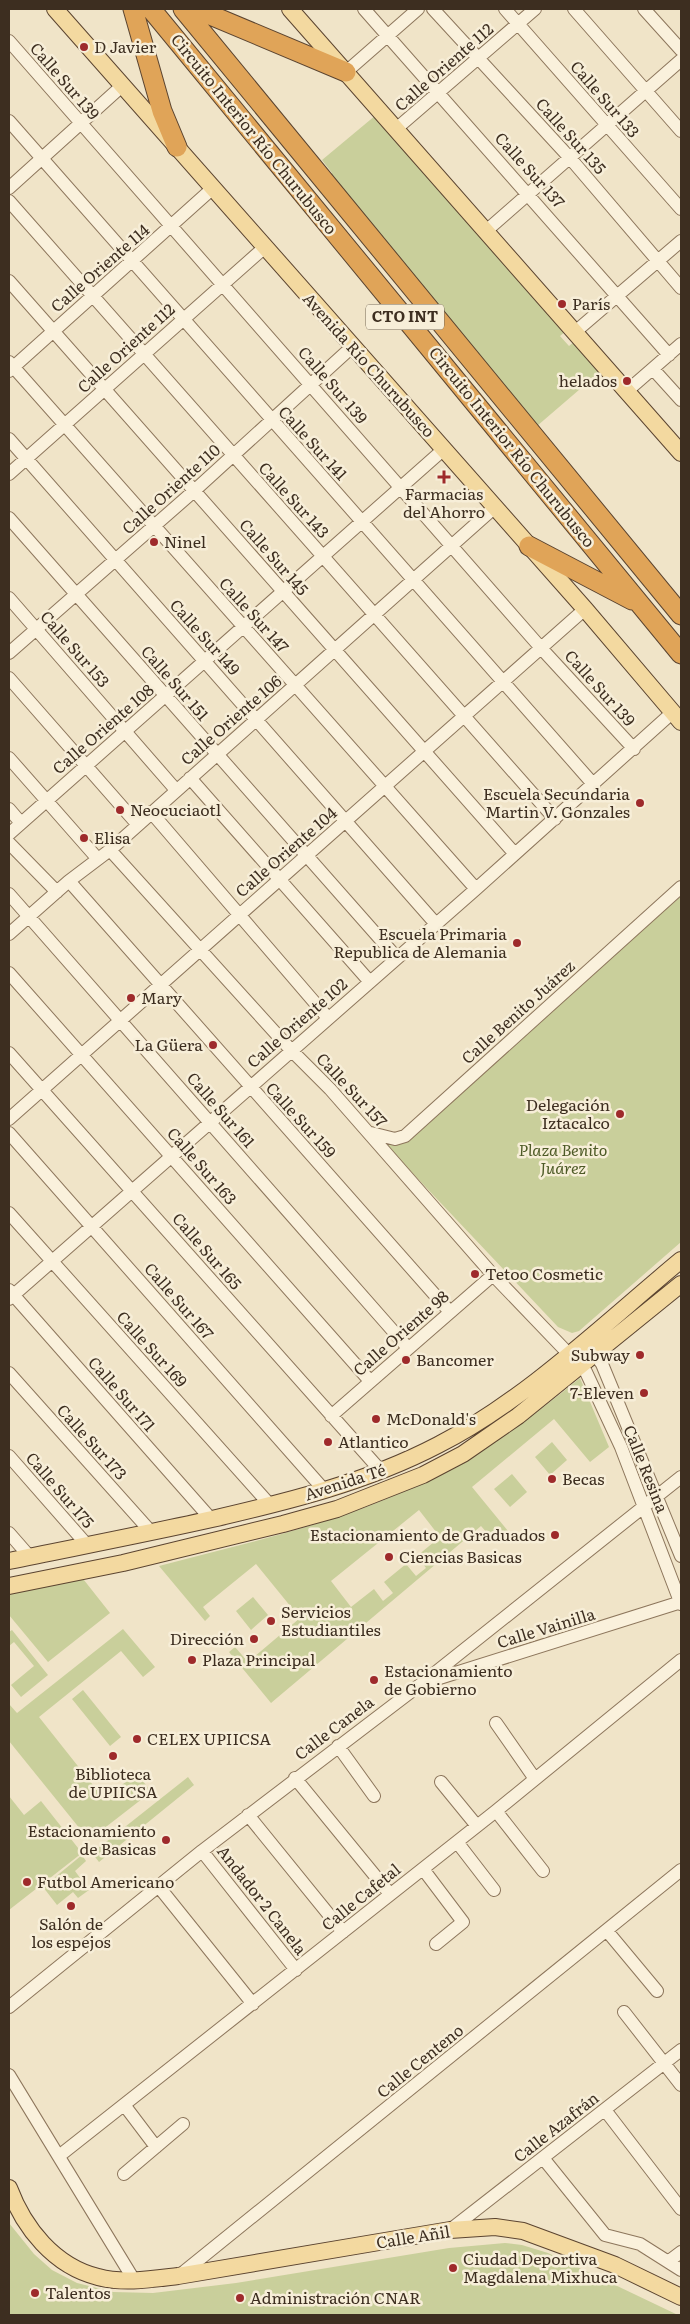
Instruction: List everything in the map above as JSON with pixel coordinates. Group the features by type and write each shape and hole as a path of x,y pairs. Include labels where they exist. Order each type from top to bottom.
{"highway":[{"path":"133,9 162,110 177,147"},
{"name":"Circuito Interior Río Churubusco","path":"151,9 681,654"},
{"name":"Circuito Interior Río Churubusco","path":"183,9 681,615"},
{"path":"196,9 346,72"},
{"path":"529,546 644,607"}],"main road":[{"name":"Avenida Río Churubusco","path":"55,9 585,609 677,717"},
{"path":"290,9 681,454"},
{"name":"Avenida Té","path":"9,1561 152,1533 271,1506 325,1491 381,1471 451,1438 506,1403 681,1260"},
{"name":"Avenida Té","path":"9,1586 124,1563 283,1524 337,1509 423,1475 463,1454 518,1416 581,1367 681,1284"},
{"name":"Calle Añil","path":"9,2188 18,2212 28,2227 54,2254 71,2266 98,2278 134,2280 178,2276 450,2230 495,2228 523,2231 615,2265 681,2297"}],"street":[{"name":"Calle Sur 137","path":"364,9 530,194 669,355"},
{"path":"346,72 418,9"},
{"name":"Calle Sur 135","path":"433,9 570,158 681,288"},
{"name":"Calle Sur 133","path":"505,9 681,210"},
{"name":"Calle Oriente 112","path":"396,129 534,9"},
{"path":"574,9 681,131"},
{"path":"644,9 681,50"},
{"name":"Calle Sur 139","path":"9,41 542,648 634,749"},
{"path":"486,231 681,60"},
{"path":"9,188 123,86"},
{"name":"Calle Sur 141","path":"9,121 182,320 594,785"},
{"name":"Calle Oriente 114","path":"10,367 92,297 213,188"},
{"name":"Calle Sur 143","path":"9,202 555,819"},
{"path":"575,332 681,241"},
{"name":"Calle Oriente 112","path":"9,474 264,247"},
{"name":"Calle Sur 145","path":"9,281 515,854"},
{"path":"627,391 681,344"},
{"name":"Calle Oriente 110","path":"9,653 155,526 353,346"},
{"name":"Calle Sur 147","path":"10,367 65,424 243,628 296,685 476,889"},
{"path":"653,369 681,400"},
{"name":"Calle Sur 149","path":"9,439 114,561 205,661 436,924"},
{"name":"Calle Oriente 108","path":"9,834 444,449"},
{"name":"Calle Oriente 106","path":"9,934 69,881 110,850 414,582 495,507"},
{"name":"Calle Sur 151","path":"9,518 397,958"},
{"name":"Calle Sur 153","path":"9,598 176,790"},
{"name":"Calle Oriente 104","path":"9,1119 585,609"},
{"path":"9,678 138,825"},
{"name":"Calle Oriente 102","path":"10,1295 370,982 634,749 677,717"},
{"path":"9,758 97,858"},
{"path":"190,778 370,982"},
{"path":"9,809 21,823"},
{"path":"151,812 238,916 328,1018"},
{"path":"9,843 57,892"},
{"name":"Calle Sur 157","path":"110,850 290,1050 369,1132 493,1275 568,1354"},
{"name":"Calle Sur 159","path":"69,881 450,1312"},
{"name":"Calle Benito Juárez","path":"369,1132 395,1139 405,1136 681,887"},
{"name":"Calle Sur 161","path":"9,894 408,1348"},
{"name":"Calle Sur 163","path":"9,973 370,1381"},
{"name":"Calle Sur 165","path":"9,1053 381,1471"},
{"name":"Calle Sur 167","path":"9,1133 325,1491"},
{"name":"Calle Sur 169","path":"9,1212 271,1506"},
{"name":"Calle Oriente 98","path":"331,1416 493,1275"},
{"name":"Calle Sur 171","path":"10,1295 211,1519"},
{"name":"Calle Resina","path":"584,1341 596,1354 658,1496 681,1556"},
{"name":"Calle Resina","path":"568,1354 581,1367 595,1388 644,1506 681,1603"},
{"name":"Calle Sur 173","path":"9,1373 152,1533"},
{"name":"Calle Sur 175","path":"9,1456 88,1546"},
{"name":"Calle Canela","path":"9,2008 202,1851 295,1778 421,1684 681,1477"},
{"path":"9,1533 30,1557"},
{"name":"Calle Vainilla","path":"421,1684 681,1603"},
{"name":"Calle Cafetal","path":"59,2156 126,2106 496,1811 681,1660"},
{"path":"496,1723 535,1779"},
{"path":"338,1746 374,1796"},
{"path":"295,1778 390,1894"},
{"path":"441,1782 477,1826"},
{"path":"496,1811 543,1871"},
{"path":"248,1815 343,1932"},
{"path":"457,1842 494,1890"},
{"name":"Andador 2 Canela","path":"202,1851 296,1970"},
{"path":"423,1869 463,1922 436,1944"},
{"name":"Calle Centeno","path":"178,2276 681,1870"},
{"path":"159,1887 253,2004"},
{"path":"607,1930 657,1991"},
{"path":"624,2012 681,2085"},
{"name":"Calle Azafrán","path":"450,2230 681,2050"},
{"path":"9,2075 134,2280"},
{"path":"126,2106 156,2147"},
{"path":"605,2110 681,2209"},
{"path":"124,2174 183,2124"},
{"path":"543,2158 605,2235 640,2244 681,2270"},
{"path":"669,2261 681,2252"}],"green space":[{"path":"376,115 566,331 560,336 569,346 575,341 601,371 537,426 330,175 332,173 322,160"},
{"name":"Plaza Benito Juárez","path":"681,896 681,1242 579,1331 572,1333 558,1327 385,1144 400,1143"},
{"path":"580,1378 609,1447 590,1462 554,1419 472,1487 508,1531 495,1542 481,1526 271,1703 229,1652 235,1647 248,1662 300,1618 256,1564 203,1607 210,1616 205,1621 159,1566 327,1521 381,1501 460,1463 509,1431","holes":["419,1510 440,1537 417,1556 426,1568 416,1576 406,1564 384,1582 393,1593 383,1601 374,1589 351,1607 331,1581"]},
{"path":"552,1442 567,1460 550,1475 535,1457"},
{"path":"512,1474 527,1492 510,1507 494,1489"},
{"path":"80,1575 110,1613 48,1662 9,1615 9,1590"},
{"path":"253,1597 268,1615 251,1630 236,1611"},
{"path":"123,1629 155,1667 143,1677 121,1651 39,1717 104,1799 137,1773 151,1792 89,1840 9,1741 9,1704 17,1713"},
{"path":"12,1630 48,1675 21,1697 11,1685 34,1666 14,1642 9,1646 9,1632"},
{"path":"83,1690 121,1737 110,1746 72,1699"},
{"path":"188,1777 194,1785 99,1862 92,1853"},
{"name":"Futbol Americano","path":"9,1796 24,1815 41,1801 82,1853 9,1910"},
{"path":"82,1855 86,1861 75,1871 89,1890 78,1898 73,1892 57,1905 43,1887"},
{"name":"Ciudad Deportiva Magdalena Mixhuca","path":"9,2223 34,2254 52,2270 77,2283 113,2292 153,2293 236,2283 449,2248 505,2243 522,2245 548,2253 678,2315 9,2315"}],"place":[{"name":"D Javier","path":"84,47"},
{"name":"París","path":"562,304"},
{"name":"helados","path":"627,381"},
{"name":"Farmacias del Ahorro","path":"444,477"},
{"name":"Ninel","path":"154,542"},
{"name":"Escuela Secundaria Martin V. Gonzales","path":"640,803"},
{"name":"Neocuciaotl","path":"120,810"},
{"name":"Elisa","path":"84,838"},
{"name":"Escuela Primaria Republica de Alemania","path":"517,943"},
{"name":"Mary","path":"131,998"},
{"name":"La Güera","path":"213,1045"},
{"name":"Delegación Iztacalco","path":"620,1114"},
{"name":"Tetoo Cosmetic","path":"475,1274"},
{"name":"Subway","path":"640,1355"},
{"name":"Bancomer","path":"406,1360"},
{"name":"7-Eleven","path":"644,1393"},
{"name":"McDonald's","path":"376,1419"},
{"name":"Atlantico","path":"328,1442"},
{"name":"Becas","path":"552,1479"},
{"name":"Estacionamiento de Graduados","path":"555,1535"},
{"name":"Ciencias Basicas","path":"389,1557"},
{"name":"Servicios Estudiantiles","path":"271,1621"},
{"name":"Dirección","path":"254,1639"},
{"name":"Plaza Principal","path":"192,1660"},
{"name":"Estacionamiento de Gobierno","path":"374,1680"},
{"name":"CELEX UPIICSA","path":"137,1739"},
{"name":"Biblioteca de UPIICSA","path":"113,1756"},
{"name":"Estacionamiento de Basicas","path":"166,1840"},
{"name":"Futbol Americano","path":"27,1882"},
{"name":"Salón de los espejos","path":"71,1906"},
{"name":"Ciudad Deportiva Magdalena Mixhuca","path":"453,2268"},
{"name":"Talentos","path":"35,2293"},
{"name":"Administración CNAR","path":"240,2298"}]}
